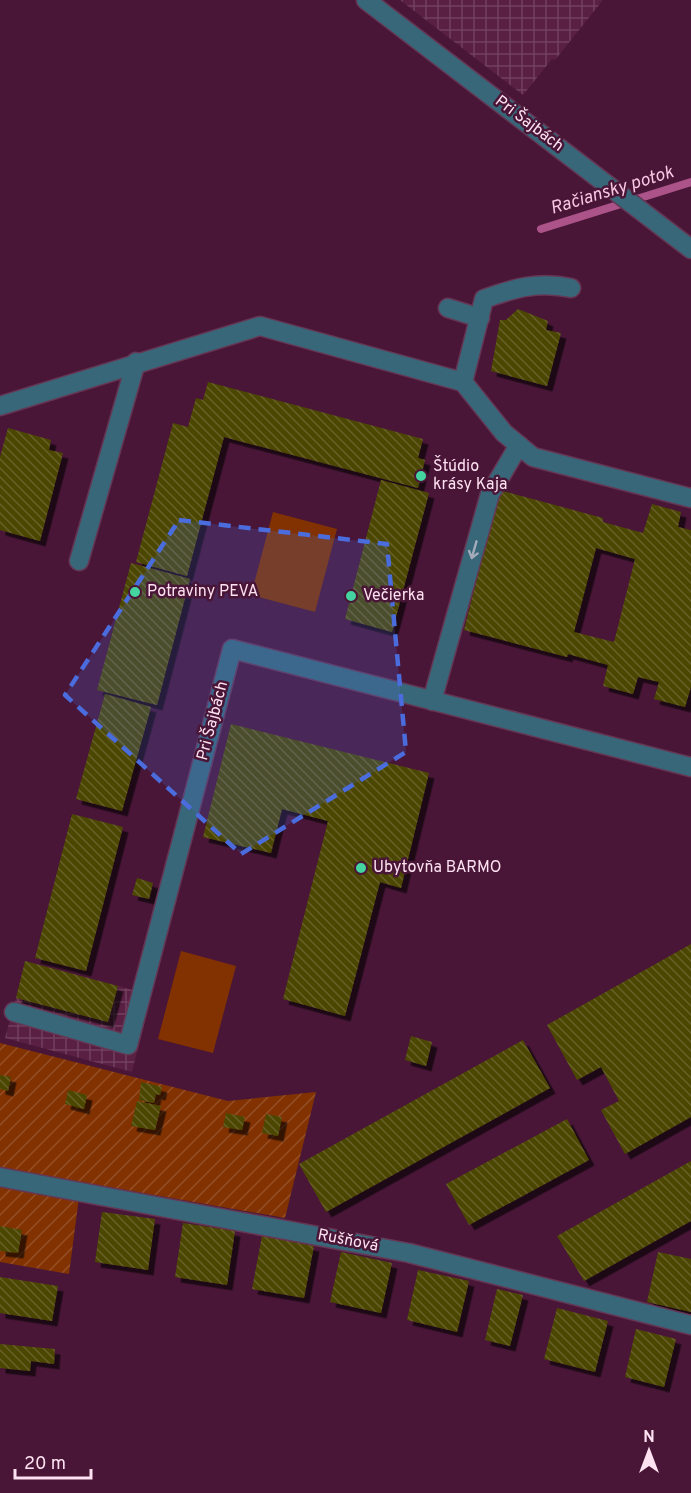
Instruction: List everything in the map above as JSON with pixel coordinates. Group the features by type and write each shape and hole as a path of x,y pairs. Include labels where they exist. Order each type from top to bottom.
{"street":[{"name":"Pri Šajbách","path":"366,0 691,249"},
{"path":"463,382 484,299 513,288 550,284 571,288"},
{"path":"448,308 480,318"},
{"path":"0,406 136,362 260,326 463,382 504,433 533,457 691,498"},
{"path":"79,561 136,362"},
{"path":"432,701 490,494 519,445"},
{"name":"Pri Šajbách","path":"14,1012 128,1045 232,649 691,767"},
{"name":"Rušňová","path":"0,1177 409,1253 691,1325"}],"highlighted area":[{"path":"179,520 387,544 406,752 241,854 65,695"}],"shaded area":[{"path":"400,0 603,0 555,60 552,59 523,95"},
{"path":"273,512 337,529 315,612 251,595"},
{"path":"181,951 236,966 213,1053 158,1039"},
{"path":"118,986 151,995 132,1072 5,1038 16,998 108,1022"},
{"path":"0,1043 228,1101 316,1092 285,1218 81,1182 69,1274 0,1262"}],"building":[{"path":"518,309 548,321 546,330 561,333 547,386 491,371 500,320 506,320"},
{"path":"208,382 423,439 418,458 425,460 418,488 224,437 187,576 136,562 173,423 188,427 196,398 203,400"},
{"path":"8,428 51,440 49,450 63,453 40,541 0,530 0,457"},
{"path":"381,480 429,493 392,632 345,619"},
{"path":"499,490 603,518 603,522 643,533 652,504 681,512 678,527 691,530 691,687 685,707 654,699 659,682 638,677 633,694 603,686 608,665 568,654 567,657 464,630","holes":["596,548 635,559 614,642 574,632"]},
{"path":"131,563 190,579 157,705 97,690"},
{"path":"105,694 151,707 122,811 76,799"},
{"name":"Ubytovňa BARMO","path":"231,724 429,773 401,888 380,882 345,1016 283,999 328,821 282,809 271,853 203,837"},
{"path":"72,814 123,827 86,971 35,958"},
{"path":"137,878 153,883 149,899 132,895"},
{"path":"691,944 691,1117 625,1154 601,1110 619,1101 601,1067 577,1080 547,1025"},
{"path":"25,961 118,986 108,1022 16,998"},
{"path":"411,1036 432,1042 426,1066 405,1060"},
{"path":"523,1040 550,1088 326,1212 299,1164"},
{"path":"0,1075 11,1077 8,1091 0,1089"},
{"path":"141,1082 162,1087 160,1095 156,1094 154,1103 139,1100"},
{"path":"68,1090 87,1095 84,1109 65,1104"},
{"path":"137,1101 161,1106 155,1130 131,1126"},
{"path":"226,1113 245,1117 242,1130 223,1127"},
{"path":"266,1114 282,1117 278,1136 262,1133"},
{"path":"567,1119 589,1160 469,1225 446,1184"},
{"path":"691,1161 691,1221 584,1281 557,1236"},
{"path":"102,1212 155,1219 148,1270 95,1262"},
{"path":"183,1223 235,1231 227,1285 175,1277"},
{"path":"0,1226 22,1230 18,1253 0,1251"},
{"path":"262,1236 314,1246 304,1298 252,1289"},
{"path":"341,1252 392,1263 381,1313 330,1302"},
{"path":"658,1252 691,1259 691,1312 647,1302"},
{"path":"418,1270 469,1281 457,1332 407,1320"},
{"path":"0,1277 58,1286 52,1321 0,1313"},
{"path":"497,1289 523,1295 510,1346 485,1340"},
{"path":"557,1308 608,1321 595,1372 544,1359"},
{"path":"636,1329 676,1339 664,1387 625,1377"},
{"path":"0,1344 55,1349 54,1364 31,1361 30,1371 0,1368"}],"waterway":[{"name":"Račiansky potok","path":"541,229 691,182"}],"place":[{"name":"Štúdio krásy Kaja","path":"421,476"},
{"name":"Potraviny PEVA","path":"135,592"},
{"name":"Večierka","path":"351,596"},
{"name":"Ubytovňa BARMO","path":"361,868"}]}
